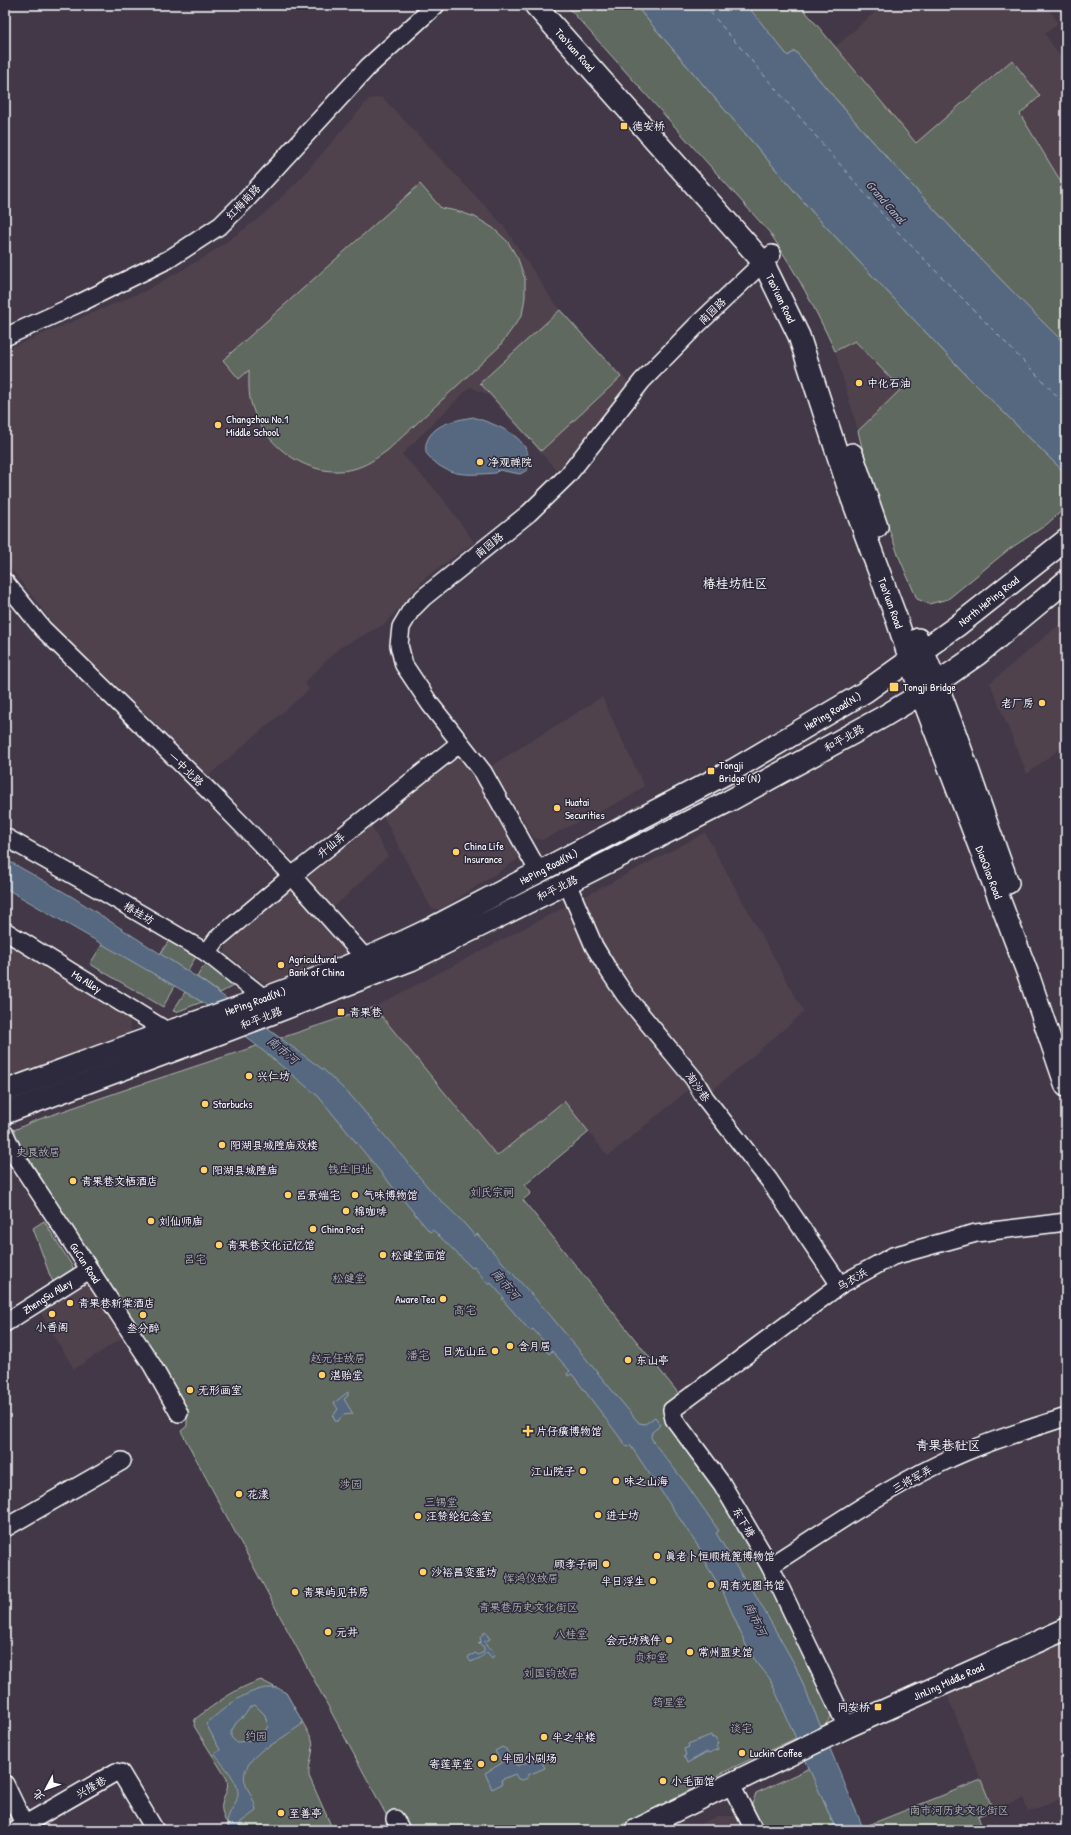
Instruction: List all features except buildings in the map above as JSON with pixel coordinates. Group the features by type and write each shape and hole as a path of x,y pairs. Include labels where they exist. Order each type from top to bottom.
{"main road":[{"name":"TaoYuan Road","path":"534,5 767,258"},
{"name":"TaoYuan Road","path":"552,5 767,258 811,330 905,608 917,656"},
{"name":"North HePing Road","path":"917,656 1066,540"},
{"name":"和平北路","path":"5,1113 230,1030 259,1007 411,960 567,883 729,801 881,718 929,689 977,655 1066,581"},
{"name":"DiaoQiao Road","path":"917,656 1066,1086"},
{"name":"HePing Road(N.)","path":"168,1032 213,1016 259,1007 365,958 411,939 733,770 864,692 917,656"},
{"name":"DiaoQiao Road","path":"929,689 953,723 983,816 1041,973 1066,1048"},
{"path":"5,1091 168,1032"},
{"name":"JinLing Middle Road","path":"730,1783 839,1730 1066,1629"},
{"path":"636,1830 730,1783"}],"street":[{"name":"红梅南路","path":"5,337 82,302 169,259 221,225 247,199 368,68 436,5"},
{"name":"南园路","path":"539,872 483,772 430,704 404,664 399,645 401,627 411,610 424,597 529,514 568,475 642,381 767,258"},
{"name":"一中北路","path":"5,582 43,629 292,876 365,958"},
{"name":"升仙弄","path":"207,953 218,939 292,876 460,743"},
{"name":"椿桂坊","path":"5,837 100,890 207,953 259,1007"},
{"name":"淘沙巷","path":"567,883 594,946 625,995 694,1079 705,1098 769,1180 840,1285"},
{"name":"Ma Alley","path":"5,931 188,1045"},
{"name":"GuCun Road","path":"5,1134 14,1154 152,1365 179,1413"},
{"name":"乌衣浜","path":"672,1410 840,1285 893,1256 976,1233 1066,1222"},
{"name":"ZhengSu Alley","path":"5,1322 89,1270"},
{"name":"东下塘","path":"672,1410 674,1419 722,1484 770,1566 839,1730"},
{"name":"三将军弄","path":"770,1566 866,1504 941,1462 1011,1435 1066,1417"},
{"path":"5,1528 122,1461"},
{"name":"兴隆巷","path":"22,1828 116,1772 121,1773 155,1830"},
{"path":"730,1783 754,1830"},
{"path":"5,1784 22,1828"}],"shaded area":[{"path":"883,5 1046,5 1058,23 1045,34 1066,66 1066,183 1063,185 1020,114 1040,96 1012,60 916,144 835,47"},
{"name":"Changzhou No.1 Middle School","path":"382,97 503,225 553,301 630,384 557,471 488,395 470,387 402,454 441,496 474,542 425,578 385,624 339,648 305,682 309,690 208,776 54,625 5,561 5,350 147,290 208,255 261,217 300,179 369,99"},
{"path":"855,341 902,389 858,431 835,351"},
{"path":"1066,619 1066,744 1027,774 990,683"},
{"path":"602,697 644,786 631,796 542,840 534,838 491,766"},
{"path":"460,750 479,776 520,851 517,860 440,910 431,908 381,812"},
{"path":"367,826 371,826 388,856 331,910 305,882 304,876"},
{"path":"705,833 804,1012 708,1094 698,1082 608,1156 564,1102 497,1156 374,1007"},
{"path":"293,881 351,954 277,984 263,982 225,953 229,936"},
{"path":"5,941 124,1012 130,1023 131,1031 127,1038 5,1082"},
{"path":"89,1276 127,1335 74,1369 39,1310"},
{"path":"1066,1641 1066,1797 1028,1812 1023,1798 993,1810 947,1695"},
{"path":"718,1816 737,1816 743,1830 686,1830"},
{"path":"388,1820 393,1830 366,1830"}],"green space":[{"path":"566,5 635,5 815,215 969,378 1066,474 1066,507 1046,525 1008,550 948,599 929,604 917,599 899,557 867,468 858,431 901,389 855,341 835,351 805,290 770,233"},
{"path":"754,5 800,5 916,143 1012,60 1040,96 1020,114 1063,185 1066,183 1066,345 961,238 860,127 795,51 788,56 749,9"},
{"path":"420,184 441,208 475,217 493,228 508,242 518,259 525,279 525,297 522,315 499,347 380,456 358,468 337,471 321,470 306,465 291,457 278,447 267,435 258,421 250,397 249,370 239,379 223,360"},
{"path":"560,310 621,377 541,451 480,383"},
{"path":"172,936 199,952 187,971 160,954"},
{"path":"103,943 175,986 163,1007 90,964"},
{"path":"209,963 235,985 220,993 197,977 202,968"},
{"path":"185,992 202,1002 176,1012 173,1011"},
{"name":"青果巷历史文化街区","path":"374,1007 497,1156 564,1101 589,1132 525,1185 531,1193 523,1200 679,1394 665,1405 664,1416 715,1486 764,1569 831,1707 831,1717 826,1724 732,1768 612,1830 406,1830 390,1822 181,1431 187,1426 187,1414 12,1131 34,1121 133,1087"},
{"path":"44,1221 73,1267 71,1274 55,1285 50,1276 33,1228"},
{"name":"约园","path":"261,1680 286,1693 312,1739 313,1748 309,1767 309,1776 333,1830 230,1830 227,1824 222,1806 227,1789 227,1779 194,1726 195,1719 234,1692"},
{"path":"810,1768 836,1830 762,1830 752,1804 756,1793"},
{"name":"南市河历史文化街区","path":"981,1780 993,1810 978,1816 983,1830 856,1830"}],"water":[{"name":"Grand Canal","path":"635,5 754,5 750,9 788,56 795,51 860,127 961,238 1066,345 1066,474 969,378 815,215"},
{"path":"473,417 493,424 513,434 521,441 526,449 529,459 527,470 520,474 499,470 496,473 458,473 441,467 426,453 426,442 430,435 440,426 460,419"},
{"name":"南市河","path":"5,859 71,896 204,982 325,1071 352,1097 433,1193 475,1236 477,1234 550,1315 639,1423 645,1424 655,1417 661,1425 652,1432 651,1437 654,1443 687,1485 719,1531 716,1533 745,1581 747,1580 795,1665 864,1830 836,1830 770,1679 749,1652 723,1592 704,1561 705,1559 700,1549 630,1445 627,1447 572,1374 568,1376 567,1374 570,1371 552,1351 549,1354 544,1348 547,1345 533,1329 530,1331 502,1299 504,1298 491,1283 489,1285 474,1267 472,1268 433,1230 430,1232 318,1096 202,1002 5,888"},
{"path":"348,1392 348,1396 344,1399 353,1414 343,1415 338,1421 335,1421 333,1416 338,1409 334,1403"},
{"path":"485,1632 490,1639 484,1642 489,1649 491,1648 494,1656 492,1658 487,1652 480,1658 471,1662 468,1658 469,1656 476,1653 478,1655 484,1652 484,1647 478,1643 481,1642 480,1637"},
{"path":"278,1688 286,1693 302,1721 301,1725 262,1750 254,1757 248,1766 244,1776 245,1782 256,1811 241,1822 237,1830 230,1830 228,1819 237,1799 237,1787 224,1765 214,1754 220,1750 206,1724 233,1702 256,1690","holes":["255,1705 265,1715 268,1726 262,1734 250,1740 236,1742 231,1737 231,1732 236,1723 245,1715 250,1707"]},
{"path":"711,1735 712,1738 715,1737 719,1744 716,1746 718,1749 709,1753 707,1752 687,1763 684,1756 686,1755 684,1749 689,1747 688,1744"},
{"path":"502,1747 506,1749 512,1762 518,1766 539,1756 545,1768 528,1775 529,1777 523,1780 518,1779 515,1774 501,1780 502,1784 492,1789 485,1773 502,1763 495,1751"},
{"path":"311,1826 323,1827 327,1830 301,1830"}],"ferry route":[{"path":"704,5 896,230 1066,405"}],"place":[{"name":"德安桥","path":"624,126"},
{"name":"中化石油","path":"859,383"},
{"name":"Changzhou No.1 Middle School","path":"218,425"},
{"name":"净观禅院","path":"480,462"},
{"name":"Tongji Bridge","path":"894,687"},
{"name":"老厂房","path":"1042,703"},
{"name":"Tongji Bridge (N)","path":"711,771"},
{"name":"Huatai Securities","path":"557,808"},
{"name":"China Life Insurance","path":"456,852"},
{"name":"Agricultural Bank of China","path":"281,965"},
{"name":"青果巷","path":"341,1012"},
{"name":"兴仁坊","path":"249,1076"},
{"name":"Starbucks","path":"205,1104"},
{"name":"阳湖县城隍庙戏楼","path":"222,1145"},
{"name":"阳湖县城隍庙","path":"204,1170"},
{"name":"青果巷文栖酒店","path":"73,1181"},
{"name":"吕景端宅","path":"288,1195"},
{"name":"气味博物馆","path":"355,1195"},
{"name":"棉咖啡","path":"346,1211"},
{"name":"刘仙师庙","path":"151,1221"},
{"name":"China Post","path":"313,1229"},
{"name":"青果巷文化记忆馆","path":"219,1245"},
{"name":"松健堂面馆","path":"383,1255"},
{"name":"Aware Tea","path":"443,1299"},
{"name":"青果巷新棠酒店","path":"70,1303"},
{"name":"小香阁","path":"52,1314"},
{"name":"叁分醉","path":"143,1315"},
{"name":"含月居","path":"510,1346"},
{"name":"日光山丘","path":"495,1351"},
{"name":"东山亭","path":"628,1360"},
{"name":"湛贻堂","path":"322,1375"},
{"name":"无形画室","path":"190,1390"},
{"name":"片仔癀博物馆","path":"528,1431"},
{"name":"江山院子","path":"583,1471"},
{"name":"味之山海","path":"616,1481"},
{"name":"花漾","path":"239,1494"},
{"name":"进士坊","path":"598,1515"},
{"name":"汪赞纶纪念室","path":"418,1516"},
{"name":"真老卜恒顺梳篦博物馆","path":"657,1556"},
{"name":"顾孝子祠","path":"606,1564"},
{"name":"沙裕昌变蛋坊","path":"423,1572"},
{"name":"半日浮生","path":"653,1581"},
{"name":"周有光图书馆","path":"711,1585"},
{"name":"青果屿见书房","path":"295,1592"},
{"name":"元井","path":"328,1632"},
{"name":"会元坊残件","path":"669,1640"},
{"name":"常州盟史馆","path":"690,1652"},
{"name":"同安桥","path":"878,1707"},
{"name":"半之半楼","path":"544,1737"},
{"name":"Luckin Coffee","path":"742,1753"},
{"name":"半园小剧场","path":"494,1758"},
{"name":"寄莲草堂","path":"481,1764"},
{"name":"小毛面馆","path":"663,1781"},
{"name":"至善亭","path":"281,1813"}],"district":[{"name":"椿桂坊社区","path":"735,583"},
{"name":"青果巷社区","path":"948,1445"}],"park label":[{"name":"史良故居","path":"38,1152"},
{"name":"钱庄旧址","path":"350,1169"},
{"name":"刘氏宗祠","path":"492,1192"},
{"name":"吕宅","path":"195,1259"},
{"name":"松健堂","path":"349,1278"},
{"name":"高宅","path":"465,1310"},
{"name":"潘宅","path":"418,1355"},
{"name":"赵元任故居","path":"338,1358"},
{"name":"涉园","path":"351,1484"},
{"name":"三锡堂","path":"441,1502"},
{"name":"恽鸿仪故居","path":"531,1578"},
{"name":"八桂堂","path":"571,1634"},
{"name":"贞和堂","path":"651,1657"},
{"name":"刘国钧故居","path":"551,1673"},
{"name":"筠星堂","path":"669,1702"},
{"name":"谈宅","path":"741,1728"}]}
